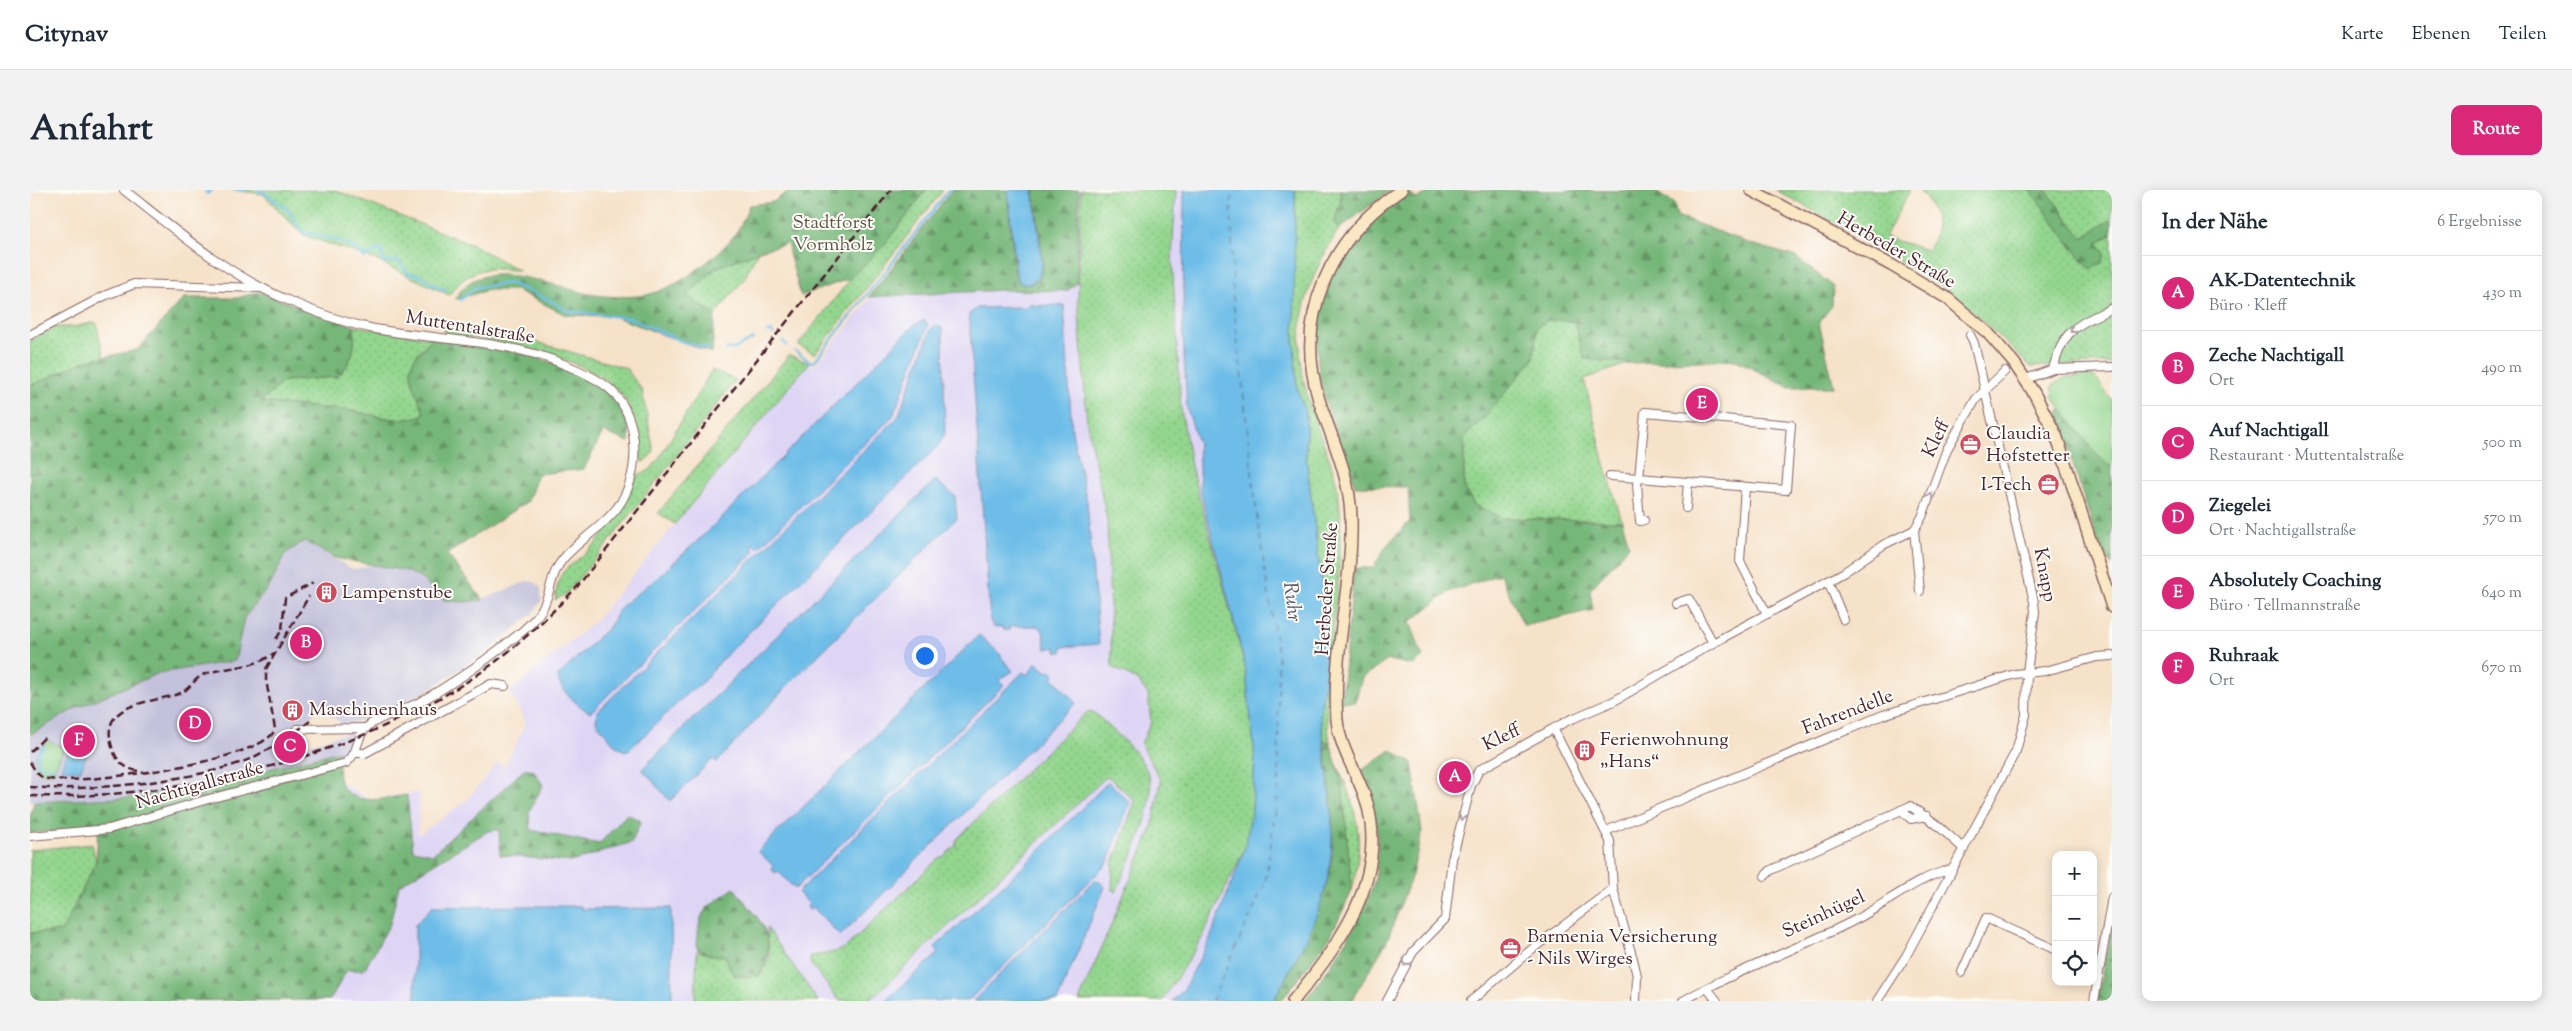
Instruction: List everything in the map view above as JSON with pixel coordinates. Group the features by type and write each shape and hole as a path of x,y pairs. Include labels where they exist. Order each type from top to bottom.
{"main road":[{"name":"Herbeder Straße","path":"1293,1001 1317,973 1353,915 1368,876 1372,848 1368,805 1341,737 1338,722 1337,688 1351,544 1351,504 1340,452 1319,400 1314,379 1312,323 1324,278 1336,255 1355,227 1400,190"},
{"name":"Herbeder Straße","path":"1751,190 1898,269 1947,298 1988,333 2026,379 2056,435 2112,607"},
{"name":"Herbeder Straße","path":"2102,579 2112,593"}],"street":[{"name":"Muttentalstraße","path":"124,190 179,233 260,288 313,310 362,326 495,345 548,358 590,376 611,391 622,406 634,438 633,472 624,497 613,513 559,564 544,604 535,618 510,641 460,678 415,704 366,728 297,729"},
{"path":"30,335 104,296 134,284 260,288"},
{"path":"2053,369 2059,347 2065,337 2078,325 2112,308"},
{"name":"Knapp","path":"1877,1001 1906,956 2016,751 2026,715 2027,672 2035,612 2034,602 1974,343 1970,335"},
{"path":"2026,379 2053,369 2112,367"},
{"name":"Kleff","path":"1387,1001 1412,952 1445,919 1452,859 1475,774 1483,766 1567,722 1614,701 1713,643 1828,581 1883,545 1914,530 1922,517 1947,450 1976,399 2005,371"},
{"path":"1610,476 1639,478 1786,490 1791,425 1645,412 1639,478 1637,484 1640,520 1644,520"},
{"path":"1686,508 1688,482"},
{"path":"1745,487 1740,561 1767,614"},
{"path":"1914,530 1920,591"},
{"path":"1828,581 1844,620"},
{"path":"1676,603 1689,598 1713,643"},
{"name":"Fahrendelle","path":"1606,831 1883,715 2015,674 2112,656"},
{"name":"Nachtigallstraße","path":"30,836 109,829 205,800 346,764 356,753 365,753 491,684 505,686"},
{"path":"356,753 361,736 366,728"},
{"path":"1554,730 1610,841 1613,889 1633,959 1636,976 1636,1001"},
{"path":"1765,876 1771,870 1901,810 1914,806 1964,849"},
{"path":"1901,810 1911,819 1926,816"},
{"name":"Steinhügel","path":"1683,1001 1707,988 1853,921 1934,873 1952,869"},
{"path":"1471,1001 1532,949 1613,889"},
{"path":"2097,964 2112,897"},
{"path":"1962,972 1986,918 2052,948"},
{"path":"2094,1001 2095,986"},
{"path":"1707,988 1717,1001"}],"shaded area":[{"path":"955,190 1184,190 1183,335 1187,408 1198,443 1200,490 1235,631 1245,848 1210,939 1184,989 1172,1001 94,1001 338,780 370,800 419,792 418,835 467,800 498,762 504,768 524,727 523,714 509,692 596,620 809,363 814,367 892,272"},
{"path":"304,541 352,569 375,565 407,571 425,581 435,595 464,602 486,598 528,581 535,582 541,588 541,602 533,613 491,649 426,691 379,715 343,725 318,705 312,716 297,728 302,751 307,749 306,745 354,731 351,738 352,745 345,757 329,753 217,782 139,797 30,802 30,736 76,708 159,673 235,661 244,618 271,584 285,554"}],"green space":[{"path":"232,190 335,190 475,246 520,271 488,269 480,271 465,279 449,295 373,259 303,235 263,194"},
{"name":"Stadtforst Vormholz","path":"791,190 926,190 885,244 851,278 801,296 789,254 789,243 759,251 716,268 687,295 715,315 712,353 613,316 566,315 516,290 488,290 456,299 466,285 480,277 498,275 537,280 601,296 639,296 657,292 691,274 721,250 738,230 749,205 773,202"},
{"path":"926,190 943,190 815,354 798,345 851,278 885,244"},
{"path":"952,190 1007,190 1015,274 1019,283 1029,285 1039,279 1043,263 1034,190 1079,190 1077,283 1067,291 1005,290 869,297"},
{"path":"1081,190 1176,190 1172,258 1181,409 1192,470 1245,665 1255,756 1252,809 1245,848 1202,938 1162,1001 1079,1001 1152,828 1161,781 1141,744 1151,722 1148,694 1137,680 1112,667 1107,520 1087,424 1078,300"},
{"path":"1295,190 1340,190 1341,199 1335,221 1339,229 1313,277 1306,301 1301,324 1300,347 1307,397 1332,466 1339,500 1340,528 1337,597 1327,695 1327,719 1330,742 1324,742 1320,714 1328,661 1324,604 1306,456 1306,416 1297,387 1294,341"},
{"path":"1340,190 1391,190 1339,229 1335,221 1341,199"},
{"path":"1433,190 1654,191 1674,203 1677,216 1751,244 1794,256 1833,286 1832,306 1819,322 1834,387 1789,387 1736,360 1630,363 1584,359 1575,321 1548,320 1537,328 1534,358 1483,419 1464,437 1464,487 1474,505 1503,518 1622,521 1629,546 1590,590 1593,610 1524,626 1500,574 1449,592 1410,622 1423,657 1413,665 1388,660 1362,678 1355,702 1341,702 1354,568 1373,568 1387,545 1410,521 1408,487 1355,486 1322,389 1317,349 1321,309 1326,290 1343,254 1361,231 1380,213 1409,191 1416,199"},
{"path":"1776,190 1910,190 1885,237 1927,250 1934,237 1936,223 1927,199 1919,190 2030,190 2074,250 2098,242 2112,234 2112,363 2031,367 1954,294 1871,243"},
{"path":"2030,190 2046,190 2082,238 2112,219 2112,234 2098,242 2105,254 2102,263 2091,269 2082,260"},
{"path":"2046,190 2112,190 2112,219 2082,238"},
{"path":"758,251 744,279 715,315 686,295 716,268"},
{"path":"258,292 354,326 354,348 352,354 347,365 337,377 284,381 261,402 345,410 385,418 414,418 424,414 412,379 411,365 432,338 511,351 567,368 592,381 611,396 624,416 629,432 629,442 603,432 584,469 538,474 528,501 447,554 483,600 447,601 435,595 425,581 407,571 335,558 304,541 285,554 271,584 244,618 235,661 159,673 76,708 30,735 30,386 85,361 137,350 184,298 237,298"},
{"path":"1548,320 1575,321 1584,359 1630,363 1584,379 1606,468 1622,521 1503,518 1474,505 1464,486 1464,437 1483,419 1534,358 1536,328"},
{"path":"96,322 104,357 85,361 30,386 30,341 55,327 73,327"},
{"path":"441,324 519,337 626,368 642,390 654,452 645,461 641,462 637,432 627,403 617,390 603,378 566,360 526,348 445,333"},
{"path":"354,326 432,338 417,354 413,367 415,387 424,414 404,419 395,419 345,410 260,402 284,381 337,377 347,365 354,348"},
{"path":"789,355 809,363 675,524 658,513"},
{"path":"712,370 736,380 605,547 565,595 555,600 559,581 565,570 596,543 610,526 622,507 635,476 650,470 658,460"},
{"path":"2093,375 2112,400 2112,468 2096,454 2053,398 2052,386 2063,378"},
{"path":"2062,410 2096,454 2112,468 2112,566 2100,549 2064,436 2059,411"},
{"path":"1087,712 1096,714 1131,748 1143,763 1150,784 1150,799 1142,832 1116,892 1112,889 1113,863 1135,801 1109,777 1105,778 875,995 865,1001 839,1000 810,963 810,956 831,953 845,948 940,857 943,857 956,845 956,840"},
{"path":"49,741 64,748 53,773 45,773 40,771 35,762 38,750"},
{"path":"1324,742 1330,742 1342,783 1352,891 1330,937 1281,1001 1273,1001 1312,924 1329,875 1332,859 1333,825"},
{"path":"1391,750 1412,763 1422,831 1412,875 1386,943 1351,1001 1304,1001 1345,943 1370,894 1376,870 1376,823 1372,802 1361,771"},
{"path":"340,751 339,778 342,786 348,793 355,797 372,800 407,795 413,850 433,854 526,768 534,771 543,785 529,812 531,830 599,844 627,814 641,821 632,842 571,862 500,855 499,830 488,831 399,885 390,924 364,970 347,970 330,1000 30,1001 30,933 62,931 96,862 98,828 30,833 30,818 34,802 139,797 217,782"},
{"path":"1333,755 1348,790 1356,821 1358,853 1352,891 1342,783"},
{"path":"92,844 96,862 62,931 30,933 30,850"},
{"path":"734,888 758,918 767,938 766,961 760,975 748,977 733,975 725,956 710,955 697,948 699,925 704,912 715,901"},
{"path":"2112,920 2112,1001 2097,1001"},
{"path":"767,928 818,1001 695,1001 697,950 710,955 725,956 733,975 748,977 760,975 769,958"}],"water":[{"path":"1008,190 1033,190 1042,263 1039,278 1029,284 1020,283 1016,274"},
{"name":"Ruhr","path":"1184,190 1295,190 1294,341 1297,387 1306,416 1306,456 1324,604 1328,661 1320,714 1332,812 1332,841 1329,874 1320,906 1308,936 1273,1001 1172,1001 1184,989 1210,939 1245,848 1252,809 1255,756 1245,665 1200,490 1198,443 1187,408 1183,335"},
{"path":"1029,304 1034,304 1035,306 1064,305 1072,432 1087,502 1099,644 1062,647 1062,652 1056,652 1056,647 1046,649 1043,631 1038,626 1010,626 1009,630 1004,630 1003,627 993,627 990,620 969,314 977,308 1028,307"},
{"path":"924,320 928,324 927,328 893,416 758,548 754,544 752,546 755,551 594,709 590,712 575,702 561,686 558,676 610,626 617,612 625,603 657,578 708,531 913,326"},
{"path":"935,325 942,328 943,333 945,433 939,445 728,653 698,687 691,690 630,749 625,751 616,746 596,722 597,712 898,417 931,329"},
{"path":"935,480 955,496 957,518 788,685 717,762 713,759 670,801 642,769"},
{"path":"979,635 1001,655 1013,671 999,680 1004,685 795,889 778,871 775,873 772,870 773,866 758,851"},
{"path":"1036,663 1047,672 1051,670 1054,674 1052,677 1076,703 840,936 813,907 809,910 807,907 809,904 798,892 1023,672 1028,675"},
{"path":"79,727 94,737 80,771 61,768"},
{"path":"1108,782 1130,802 1107,864 968,1001 885,1001 939,953 935,947 1024,866"},
{"path":"1096,879 1105,887 1057,1001 973,1001"},
{"path":"581,906 581,909 671,908 672,1001 415,1001 415,925 432,907"}],"waterway":[{"path":"205,190 207,194 212,190"},
{"path":"232,190 246,190"},
{"path":"258,190 287,210 298,226 306,233 344,243 356,249 365,258 377,250 382,250 383,262 398,261 409,274 418,275 447,291"},
{"path":"795,351 809,361 814,362 949,190"},
{"path":"460,300 477,287 510,283 549,300 567,311 630,318 681,341 709,349"},
{"path":"767,332 771,331 773,334"},
{"path":"726,349 734,349 753,339"},
{"path":"782,341 787,345"},
{"path":"44,746 38,752 38,763 41,766 53,768"}],"ferry route":[{"path":"1212,1001 1265,883 1279,787 1278,653 1258,525 1233,299 1231,190"}],"railway":[{"path":"30,796 143,791 258,770 314,753 368,733 420,709 483,671 526,637 577,587 891,190"},
{"path":"276,639 282,630 285,598 313,583"},
{"path":"30,762 37,773 49,779 97,778 171,768 208,760 241,751 264,741 275,729 266,680 266,669 309,596"},
{"path":"138,771 122,764 113,750 110,734 112,722 118,714 140,703 182,692 205,674 250,665 274,653"},
{"path":"30,787 81,788 111,786 174,779 204,773 252,758 282,741 310,721"},
{"path":"30,752 45,737"}],"place":[{"name":"Absolutely Coaching","path":"1702,404"},
{"name":"Claudia Hofstetter","path":"1970,445"},
{"name":"I-Tech","path":"2048,485"},
{"name":"Lampenstube","path":"326,593"},
{"name":"Zeche Nachtigall","path":"306,643"},
{"name":"Maschinenhaus","path":"293,710"},
{"name":"Ziegelei","path":"195,724"},
{"name":"Ruhraak","path":"79,741"},
{"name":"Auf Nachtigall","path":"290,747"},
{"name":"Ferienwohnung „Hans“","path":"1584,751"},
{"name":"AK-Datentechnik","path":"1455,777"},
{"name":"Barmenia Versicherung - Nils Wirges","path":"1511,948"}]}
